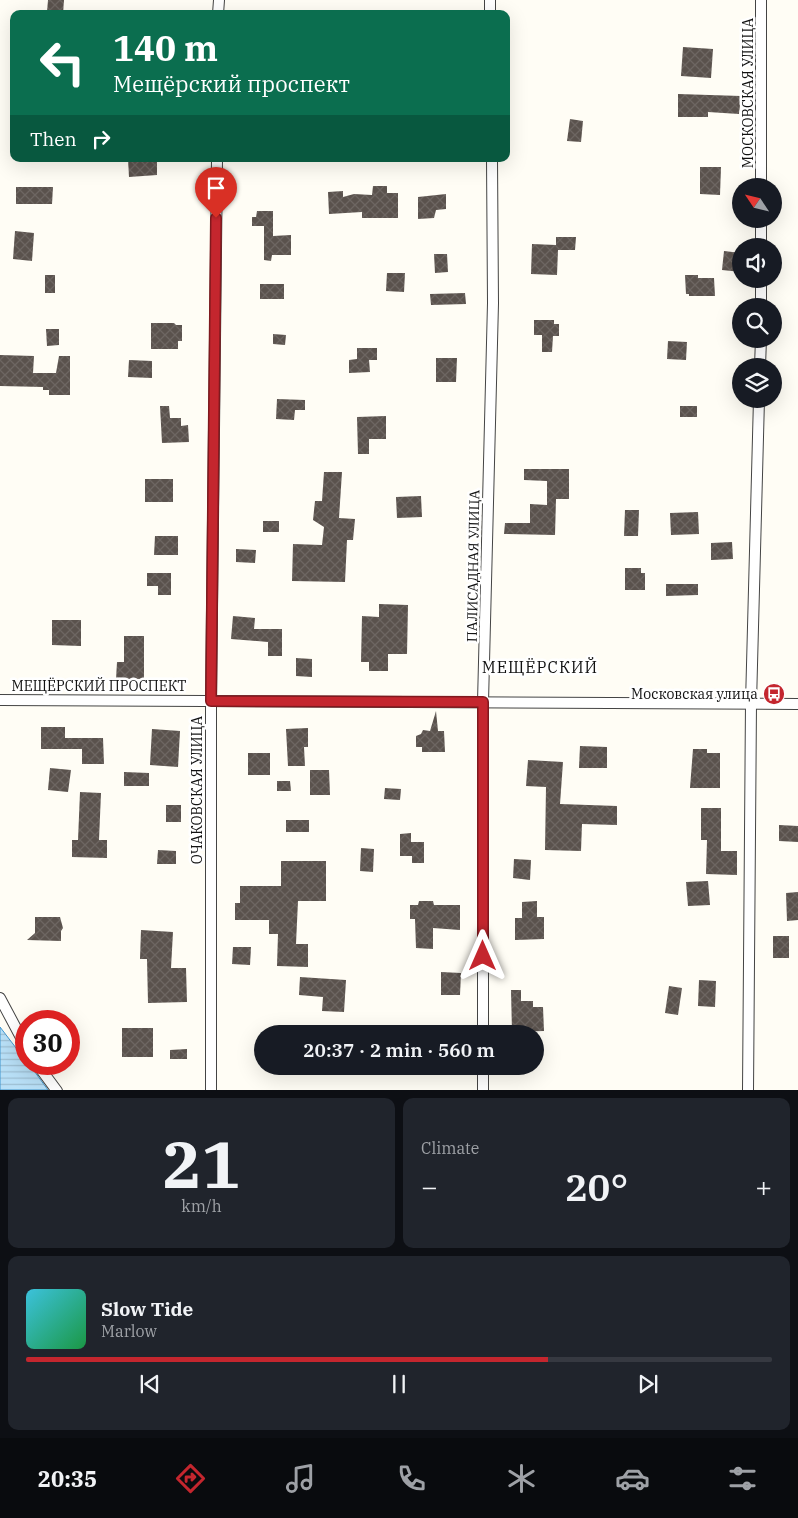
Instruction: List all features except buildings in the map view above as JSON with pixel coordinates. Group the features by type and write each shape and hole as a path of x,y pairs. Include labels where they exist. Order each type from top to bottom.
{"street":[{"name":"МОСКОВСКАЯ УЛИЦА","path":"761,0 761,178"},
{"name":"ОЧАКОВСКАЯ УЛИЦА","path":"211,1090 211,701 217,162"},
{"name":"ПАЛИСАДНАЯ УЛИЦА","path":"483,1025 483,702 493,303 492,162"},
{"path":"748,1090 751,703 759,408"},
{"name":"МЕЩЁРСКИЙ ПРОСПЕКТ","path":"0,700 798,704"},
{"path":"0,998 15,1028"},
{"path":"45,1075 57,1090"},
{"path":"483,1075 483,1090"}],"water":[{"path":"0,1027 15,1047 15,1075 37,1075 48,1090 0,1090"}],"place":[{"name":"Московская улица","path":"774,694"}],"district":[{"name":"МЕЩЁРСКИЙ","path":"540,667"}],"route":[{"path":"216,218 211,701 483,702 483,956"}]}
